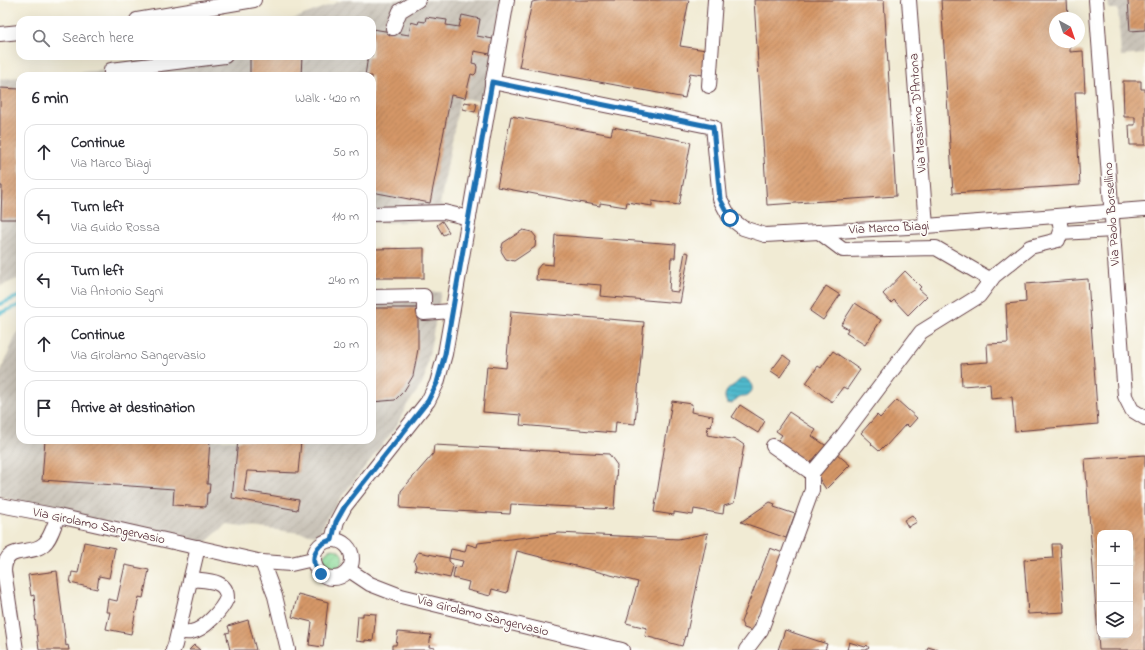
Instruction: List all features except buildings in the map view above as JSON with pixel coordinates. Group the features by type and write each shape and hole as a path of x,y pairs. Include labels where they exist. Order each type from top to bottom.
{"street":[{"path":"160,16 254,0"},
{"path":"393,28 400,11 418,0"},
{"path":"332,540 336,522 345,506 428,401 437,383 445,354 507,0"},
{"path":"709,86 715,0"},
{"name":"Via Massimo D'Antona","path":"909,0 926,226"},
{"name":"Via Paolo Borsellino","path":"1096,0 1125,396 1132,410 1145,418"},
{"path":"0,34 16,32"},
{"path":"111,72 111,70 192,60"},
{"name":"Via Marco Biagi","path":"492,82 713,127 720,199 730,218 743,228 765,235 926,226 1145,210"},
{"path":"376,214 444,212 469,218"},
{"path":"746,650 760,630 812,490 812,473 838,442 921,332 979,296 994,276 1030,247 1058,240 1061,233 1059,216"},
{"path":"1061,233 1113,230"},
{"path":"820,232 843,250 936,248 991,280"},
{"path":"376,297 424,296 424,313 452,311"},
{"path":"773,446 812,473"},
{"name":"Via Girolamo Sangervasio","path":"0,505 58,516 262,562 281,564 298,563 313,559"},
{"path":"16,650 4,565 6,560 16,552 36,548 46,543 58,516"},
{"path":"332,540 344,543 352,554 352,562 349,570 341,577 334,579 327,578 318,572 314,566 313,559 314,553 321,544 332,540"},
{"path":"173,650 179,631 198,547"},
{"path":"262,562 274,596 288,650"},
{"path":"274,596 281,564"},
{"name":"Via Girolamo Sangervasio","path":"349,570 370,584 401,596 622,650"},
{"path":"179,631 188,633 198,630 219,611 227,598 227,593 221,585 190,579"}],"shaded area":[{"path":"343,0 502,0 485,102 460,98 440,204 446,206 442,221 376,223 376,72 82,72 105,70 105,65 141,60 376,60 376,16 301,16"},
{"path":"1108,0 1145,0 1145,54 1121,56 1118,9 1109,9"},
{"path":"16,77 16,280 0,286 0,79"},
{"path":"441,292 425,375 423,383 407,405 396,427 339,500 317,535 226,524 204,544 0,497 0,373 16,335 16,444 376,444 376,294"}],"green space":[{"path":"333,549 340,552 343,559 340,566 333,569 326,566 323,559 326,552"}],"water":[{"path":"745,378 752,385 751,392 748,395 739,397 732,404 727,403 725,395 727,390"}],"waterway":[{"path":"0,304 16,298"},
{"path":"0,313 16,307"}],"route":[{"path":"321,574 314,566 314,553 317,548 326,541 332,540 336,522 345,506 414,421 428,401 437,383 445,354 492,82 713,127 720,199 730,218"}]}
